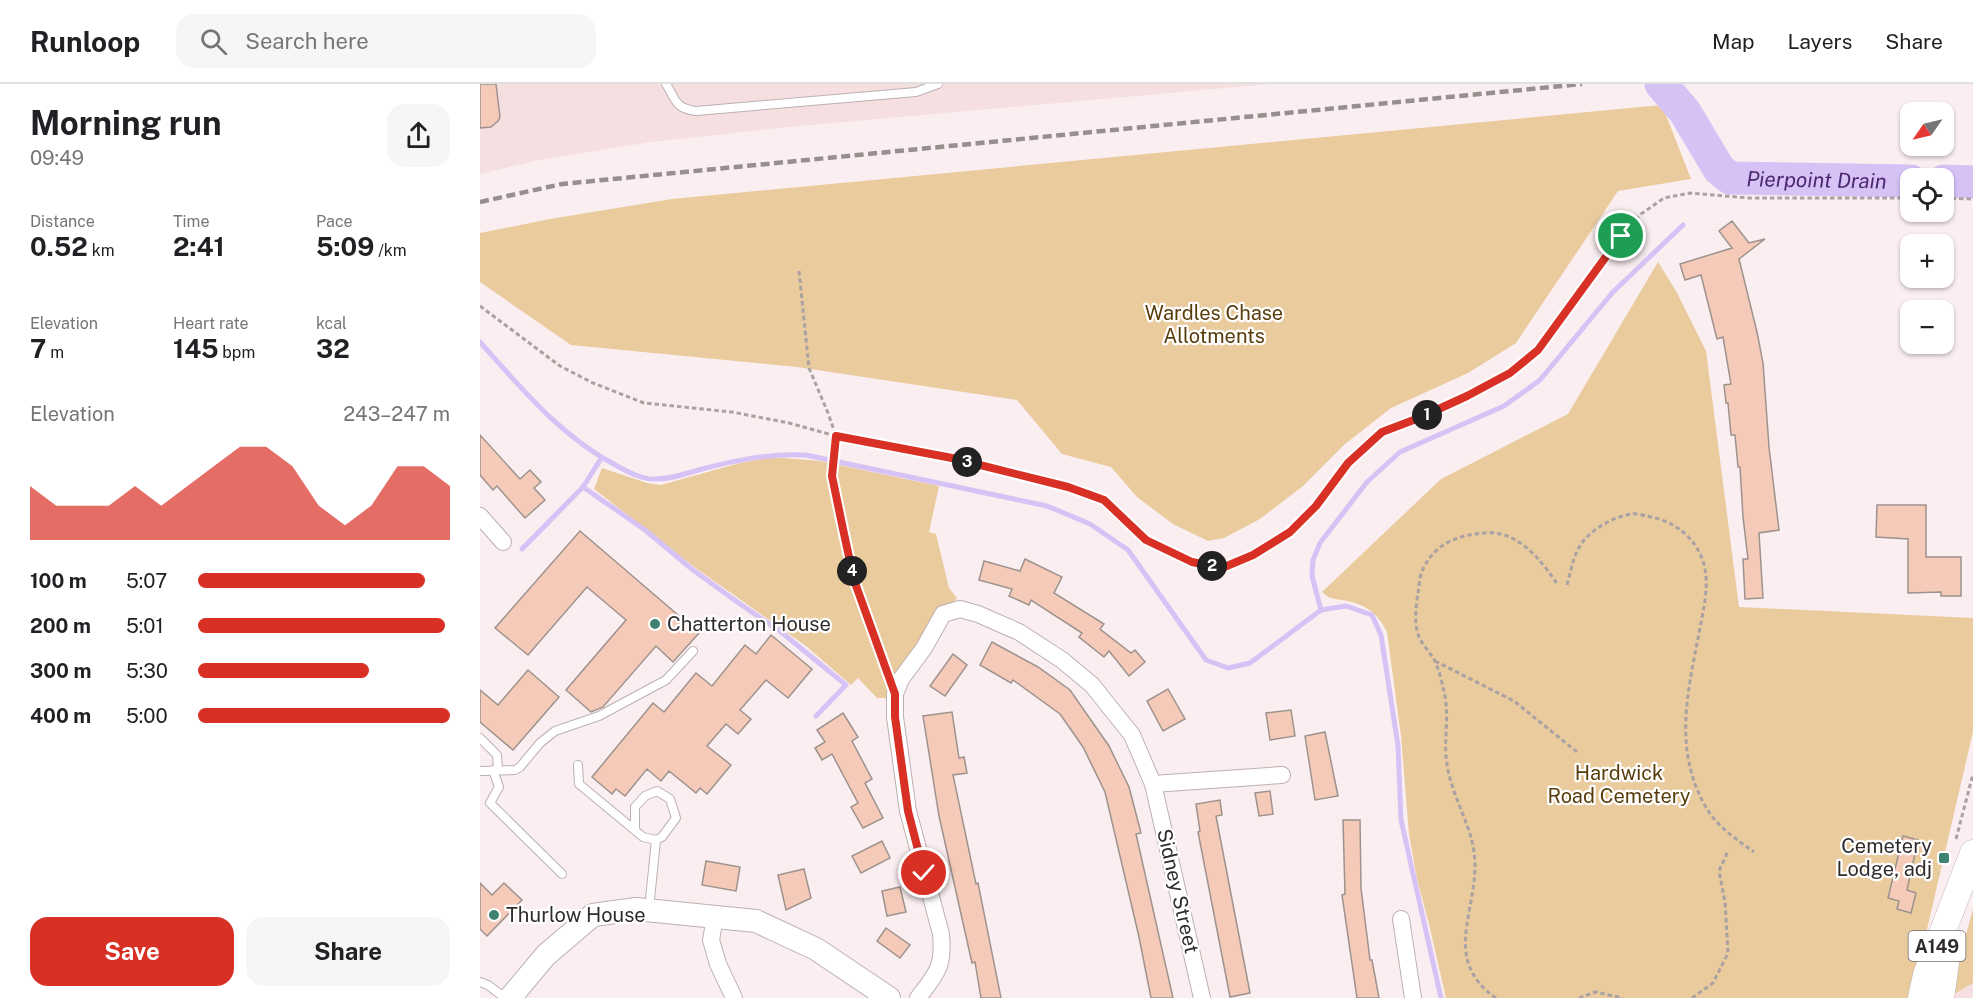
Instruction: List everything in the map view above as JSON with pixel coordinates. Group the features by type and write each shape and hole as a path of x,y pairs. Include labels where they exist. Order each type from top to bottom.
{"main road":[{"name":"A149","path":"1922,998 1926,975 1973,853"},
{"name":"A149","path":"1941,998 1956,895"},
{"path":"510,998 546,955 593,915 636,909 756,921 816,949 889,998"}],"street":[{"path":"480,516 503,542"},
{"name":"Sidney Street","path":"895,694 901,679 924,648 943,614 960,609 978,614 1019,632 1062,660 1092,685 1132,735 1153,784 1202,998"},
{"path":"895,694 895,717 908,811 941,934 942,953 938,971 918,998"},
{"path":"1153,784 1282,775"},
{"path":"715,918 711,940 718,964 734,998"},
{"path":"1401,919 1413,998"}],"lane":[{"path":"666,84 674,100 687,110 696,111 916,92 938,84"},
{"path":"480,771 515,770 540,743 555,731 599,716 666,680 693,651"},
{"path":"480,738 497,755 495,769 499,788 490,803 562,874"},
{"path":"578,765 579,784 644,837 656,840 670,828 676,818 670,799 657,791 645,796 635,807 634,828"},
{"path":"650,910 656,840"},
{"path":"480,982 505,998"}],"path":[{"path":"480,306 560,366 593,383 644,403 732,412 789,423 836,436 952,458 1068,487 1104,500 1146,540 1192,562 1222,568 1253,555 1290,532 1316,506 1348,463 1382,432 1467,396 1510,373 1538,350 1621,236 1641,214 1664,198 1690,193 1749,198 1900,198"},
{"path":"1954,198 1973,199"},
{"path":"799,271 809,369 836,436 832,476 854,580 895,694"},
{"path":"1567,585 1575,553 1588,536 1609,521 1633,513 1659,518 1680,528 1695,544 1704,563 1706,592 1685,706 1685,742 1691,773 1708,810 1730,835 1754,852"},
{"path":"1496,998 1487,992 1468,968 1464,938 1475,885 1473,846 1446,764 1445,693 1435,661 1418,634 1416,603 1423,568 1435,550 1457,537 1487,532 1511,536 1532,552 1558,585"},
{"path":"1435,661 1514,701 1577,752"},
{"path":"1692,998 1713,983 1728,953 1725,903 1719,871 1728,850"},
{"path":"1579,998 1595,992 1623,998"}],"shaded area":[{"path":"480,84 1270,84 788,127 651,142 535,161 480,174"},
{"path":"1973,983 1973,998 1949,998 1949,997"}],"green space":[{"name":"Wardles Chase Allotments","path":"1662,105 1691,179 1618,191 1516,343 1468,373 1391,408 1345,444 1303,486 1260,519 1224,538 1208,541 1173,524 1137,497 1111,467 1062,454 1017,400 797,367 571,345 480,282 480,233 672,199"},
{"name":"Hardwick Road Cemetery","path":"1658,262 1676,291 1706,351 1739,607 1973,618 1973,732 1911,998 1446,998 1417,879 1409,834 1401,736 1387,632 1379,619 1369,610 1358,604 1334,599 1322,592 1441,479 1568,414"},
{"path":"766,458 820,461 939,486 929,532 936,534 949,588 957,598 950,605 889,698 877,698 858,678 851,685 806,646 697,569 594,489 602,468 647,483 661,485"},
{"path":"1973,909 1973,983 1949,997"}],"building":[{"path":"480,84 496,84 500,117 491,127 480,128"},
{"path":"1732,221 1749,243 1765,239 1739,259 1763,363 1769,447 1779,530 1759,533 1763,598 1745,599 1743,559 1748,559 1740,467 1738,467 1735,435 1731,435 1728,403 1726,403 1724,385 1731,384 1723,337 1717,339 1701,275 1685,280 1680,264 1732,248 1719,231"},
{"path":"480,435 520,479 530,470 541,482 534,488 545,500 525,518 497,486 493,490 480,475"},
{"path":"1877,505 1926,505 1926,557 1961,557 1961,596 1941,596 1941,592 1908,593 1908,539 1876,537"},
{"name":"Chatterton House","path":"580,531 699,633 673,662 656,646 603,707 591,712 566,690 626,620 587,587 528,655 495,628"},
{"path":"1025,559 1062,577 1054,593 1104,624 1100,629 1131,653 1135,650 1145,662 1129,676 1109,651 1104,657 1079,637 1082,633 1031,600 1029,605 1009,596 1012,589 979,580 984,561 1020,571"},
{"path":"771,635 812,669 788,698 766,680 740,710 751,719 738,734 726,724 707,746 731,765 707,794 700,788 696,793 669,771 661,781 647,769 625,796 616,789 612,794 592,777 653,703 664,712 696,673 712,686 745,645 756,654"},
{"path":"992,642 1038,667 1070,690 1109,746 1129,787 1141,833 1136,834 1173,998 1151,998 1105,792 1083,747 1060,714 1013,680 1011,683 980,665"},
{"path":"953,654 967,665 945,696 930,686"},
{"path":"528,670 559,697 513,750 480,722 480,690 498,705"},
{"path":"1168,689 1185,719 1163,731 1147,701"},
{"path":"1291,710 1295,736 1270,740 1266,713"},
{"path":"952,712 959,758 964,757 967,773 953,775 1001,998 981,998 975,962 972,963 939,816 923,716"},
{"path":"843,713 858,737 852,741 872,779 865,783 883,818 863,828 851,807 858,803 832,754 822,760 815,748 825,742 817,730"},
{"path":"1325,732 1338,796 1315,800 1305,736"},
{"path":"1270,791 1273,814 1259,816 1255,793"},
{"path":"1220,800 1222,815 1216,816 1250,993 1230,997 1198,832 1200,831 1196,804"},
{"path":"1343,820 1360,820 1361,888 1370,960 1372,960 1379,998 1357,998 1342,895 1345,894"},
{"path":"1903,836 1918,840 1907,890 1916,893 1911,913 1897,909 1899,901 1888,898"},
{"path":"882,841 890,858 861,873 852,856"},
{"path":"706,861 740,867 736,891 702,885"},
{"path":"804,869 811,898 786,910 778,875"},
{"name":"Thurlow House","path":"480,883 492,895 504,883 522,900 487,936 480,929"},
{"path":"900,887 906,912 887,916 882,891"},
{"path":"886,928 910,945 900,958 877,941"}],"waterway":[{"name":"Pierpoint Drain","path":"1661,84 1685,112 1719,169 1730,178 1900,181"},
{"name":"Pierpoint Drain","path":"1954,181 1973,182"},
{"path":"480,342 527,395 561,427 598,455 640,477 659,479 754,458 806,455 1047,506 1090,524 1128,550 1206,660 1228,668 1250,663 1321,610 1312,576 1313,560 1320,543 1367,482 1400,452 1504,406 1540,380 1613,292 1683,225"},
{"path":"522,549 583,487 602,457"},
{"path":"583,487 645,530 693,570 781,632 846,685 816,716"},
{"path":"1321,610 1346,606 1372,615 1381,635 1398,746 1401,820 1441,998"}],"railway":[{"path":"480,202 562,184 1582,84"}],"place":[{"name":"Chatterton House","path":"655,624"},
{"name":"Cemetery Lodge, adj","path":"1944,858"},
{"name":"Thurlow House","path":"494,915"}],"route":[{"path":"924,873 908,811 895,717 895,694 854,580 832,476 836,436 952,458 1068,487 1104,500 1146,540 1192,562 1222,568 1253,555 1290,532 1316,506 1348,463 1382,432 1467,396 1510,373 1538,350 1621,236"}]}
